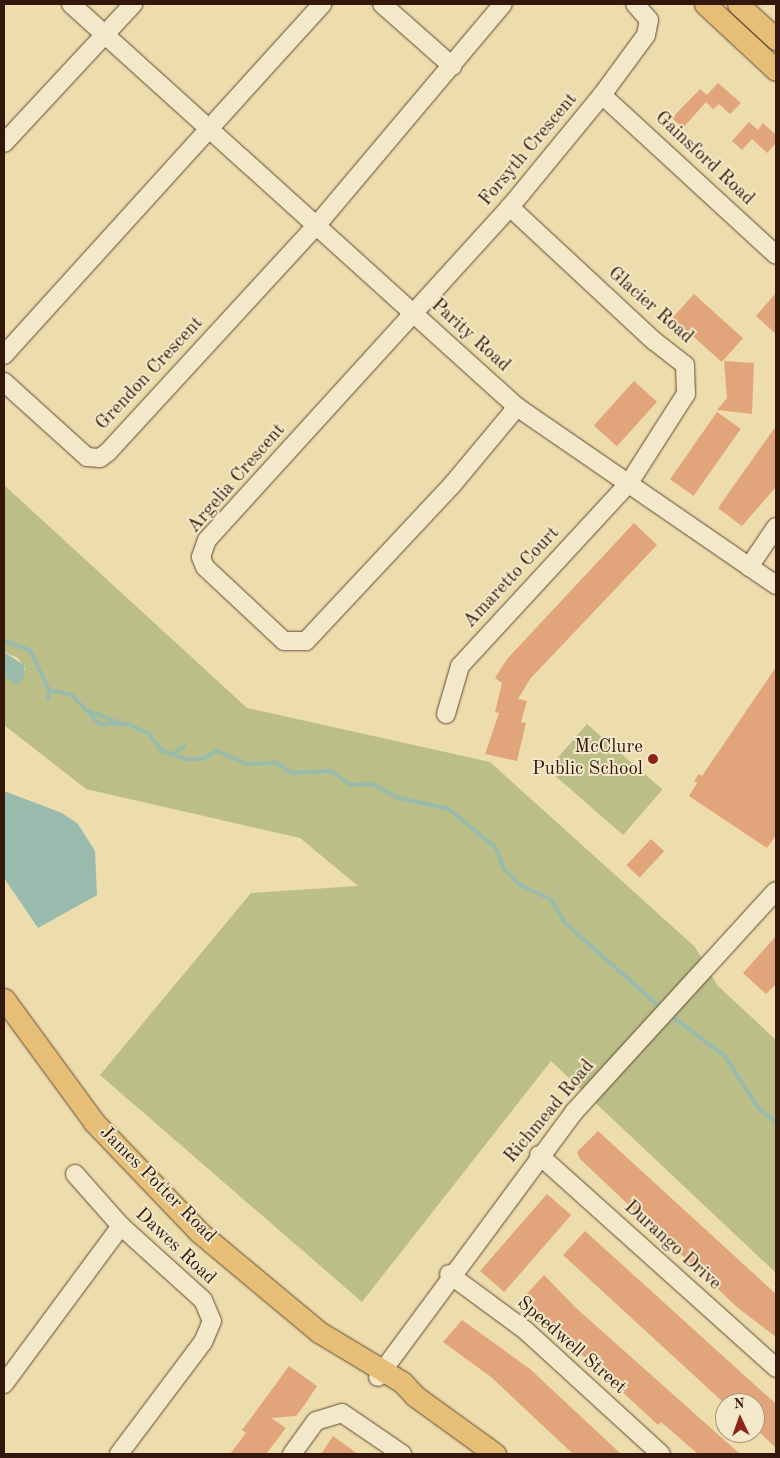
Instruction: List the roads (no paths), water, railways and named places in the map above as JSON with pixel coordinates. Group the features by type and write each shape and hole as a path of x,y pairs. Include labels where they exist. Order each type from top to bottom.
{"main road":[{"path":"705,4 776,70"},
{"path":"738,4 776,39"},
{"name":"James Potter Road","path":"4,999 94,1122 199,1232 339,1345 415,1396 495,1454"}],"street":[{"name":"Parity Road","path":"71,4 103,35 517,407 776,584"},
{"path":"4,143 133,4"},
{"path":"4,356 210,131 322,4"},
{"path":"382,4 452,66"},
{"path":"316,226 503,4"},
{"name":"Forsyth Crescent","path":"414,314 510,207 602,95 646,35 649,20 634,4"},
{"name":"Gainsford Road","path":"602,95 776,255"},
{"name":"Glacier Road","path":"510,207 654,341 686,365 681,408 629,483"},
{"name":"Grendon Crescent","path":"4,382 80,452 100,458 316,226"},
{"name":"Argelia Crescent","path":"414,314 202,547 205,567 284,641 306,641 316,632 517,407"},
{"name":"Amaretto Court","path":"446,714 460,666 629,483"},
{"path":"749,567 776,527"},
{"name":"Richmead Road","path":"381,1373 449,1274 539,1156 635,1045 776,891"},
{"name":"Durango Drive","path":"539,1156 776,1368"},
{"name":"Dawes Road","path":"75,1174 121,1226 203,1300 212,1321 203,1342 119,1454"},
{"path":"4,1384 121,1226"},
{"name":"Speedwell Street","path":"449,1274 525,1330 661,1454"},
{"path":"292,1454 316,1421 342,1413 402,1454"}],"waterway":[{"path":"4,641 30,650 49,690 72,695 99,724 128,724 149,734 162,751 185,759 202,759 217,751 247,764 277,763 292,773 331,771 350,785 372,784 396,797 449,809 496,848 504,869 520,885 552,900 565,923 661,1008"},
{"path":"48,698 49,690"},
{"path":"87,710 120,723"},
{"path":"172,755 184,746"},
{"path":"669,1014 725,1056 759,1109 776,1122"}],"place":[{"name":"McClure Public School","path":"653,759"}]}
